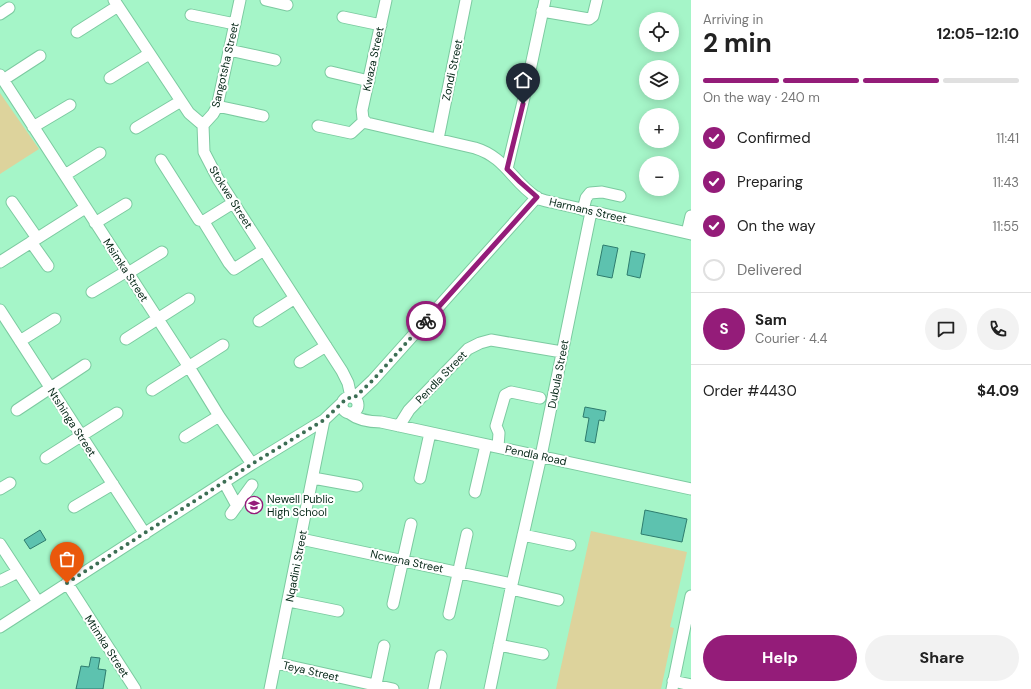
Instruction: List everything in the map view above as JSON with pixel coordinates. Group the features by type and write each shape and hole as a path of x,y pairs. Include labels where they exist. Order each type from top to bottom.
{"street":[{"name":"Sangotsha Street","path":"203,125 213,114 217,106 240,0"},
{"path":"266,0 287,5"},
{"name":"Kwaza Street","path":"364,120 362,110 386,0"},
{"name":"Zondi Street","path":"438,139 466,0"},
{"path":"507,169 544,6 589,19 593,16 597,0"},
{"path":"77,32 116,3 189,113 203,125"},
{"path":"191,15 235,24"},
{"path":"343,17 381,25"},
{"path":"229,50 275,60"},
{"path":"110,78 149,54"},
{"path":"2,78 40,56"},
{"path":"331,72 369,81"},
{"name":"Msimka Street","path":"2,78 189,367 219,416 252,464"},
{"path":"136,128 181,101"},
{"path":"33,127 70,105"},
{"path":"217,106 263,116"},
{"path":"318,126 350,133 364,120"},
{"name":"Harmans Street","path":"364,120 370,125 438,139 490,153 537,197 587,211 689,233"},
{"name":"Stokwe Street","path":"203,125 206,157 233,203 342,371 348,383 353,401"},
{"path":"65,175 100,153"},
{"path":"161,160 199,220 204,221 232,268 234,269 240,266 264,250"},
{"name":"Dubula Street","path":"490,689 562,352 587,211 586,198 590,193 602,192 620,196"},
{"path":"0,627 252,464 353,401 537,197"},
{"path":"12,202 48,266"},
{"path":"204,221 233,203"},
{"path":"95,223 126,204"},
{"path":"0,262 85,208"},
{"path":"689,233 691,216"},
{"path":"92,292 162,252"},
{"path":"259,321 295,298"},
{"path":"126,339 189,299"},
{"name":"Ntshinga Street","path":"0,310 145,534"},
{"path":"20,341 54,319"},
{"name":"Pendla Street","path":"399,426 409,410 468,349 474,345 491,340 562,352"},
{"path":"152,390 223,344"},
{"path":"300,362 326,346"},
{"path":"16,410 86,365"},
{"path":"498,447 499,433 496,426 505,395 511,392 540,398"},
{"path":"325,419 354,413 353,401"},
{"name":"Pendla Road","path":"353,401 367,416 381,422"},
{"path":"46,458 117,413"},
{"name":"Pendla Road","path":"349,413 356,418 486,444 691,489"},
{"path":"185,437 219,416"},
{"name":"Nqadini Street","path":"270,689 325,419"},
{"path":"420,478 430,433"},
{"path":"475,492 486,444"},
{"path":"313,478 357,486"},
{"path":"224,482 234,510 252,485"},
{"path":"0,489 10,483"},
{"path":"74,506 113,484"},
{"path":"393,604 411,524"},
{"path":"449,614 467,534"},
{"path":"523,535 570,545"},
{"name":"Ncwana Street","path":"301,538 458,572 512,586"},
{"path":"0,544 38,602"},
{"path":"0,581 18,572"},
{"name":"Mtimka Street","path":"67,583 135,689"},
{"path":"512,586 558,600"},
{"path":"691,596 673,685 691,685"},
{"path":"289,601 338,611"},
{"path":"499,645 543,654"},
{"path":"375,687 384,646"},
{"path":"434,689 441,656"},
{"name":"Teya Street","path":"276,663 375,687 393,689"}],"shaded area":[{"path":"0,93 39,149 0,174"},
{"path":"591,531 687,552 670,627 674,628 661,689 556,689"}],"building":[{"path":"603,245 618,248 612,278 597,275"},
{"path":"631,251 645,254 640,278 627,275"},
{"path":"585,407 606,411 604,421 599,420 595,443 585,441 589,418 583,417"},
{"path":"645,510 687,519 682,542 641,534"},
{"path":"40,530 46,540 30,549 24,540"},
{"path":"91,657 100,658 98,669 106,670 103,689 76,689 81,666 89,667"}],"way so far":[{"path":"67,583 327,417 343,402 344,399 351,397 354,398 373,380 426,321"}],"place":[{"name":"Newell Public High School","path":"254,505"}],"route":[{"path":"426,321 537,197 507,169 523,104"}]}
